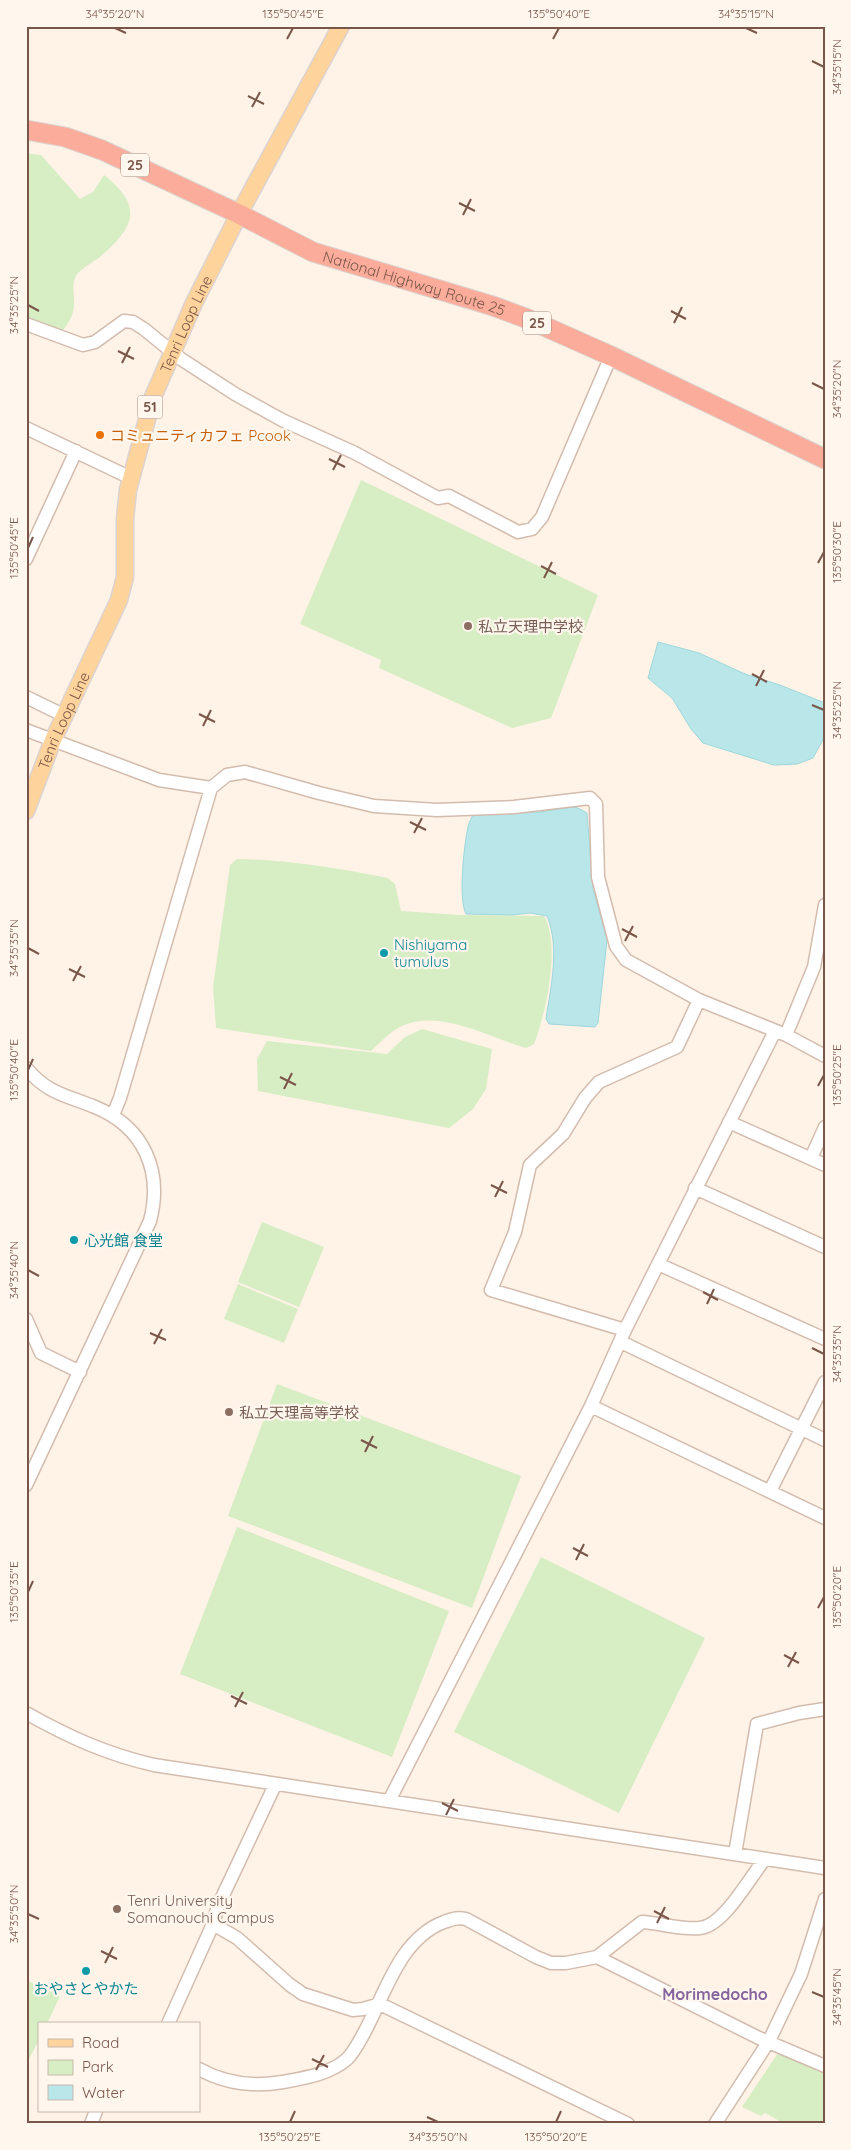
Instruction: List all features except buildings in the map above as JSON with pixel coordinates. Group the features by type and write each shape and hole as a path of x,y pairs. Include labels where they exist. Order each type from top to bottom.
{"highway":[{"name":"National Highway Route 25","path":"26,130 65,137 102,150 239,214 313,252 494,306 528,319 611,356 825,459"}],"main road":[{"name":"Tenri Loop Line","path":"26,811 63,715 119,600 125,577 125,519 131,478 148,414 194,303 239,214 341,26"}],"street":[{"path":"26,324 83,345 95,342 124,321 133,322 235,394 282,420 355,453 438,498 449,496 518,532 532,529 542,517 611,356"},
{"path":"26,428 131,478"},
{"path":"26,559 76,451"},
{"path":"26,697 63,715"},
{"path":"26,730 159,780 211,788"},
{"path":"113,1115 120,1098 211,788 227,775 245,772 374,806 437,810 514,806 590,798 596,804 598,878 616,946 626,960 699,1000 780,1033 825,1056"},
{"path":"389,1801 591,1406 695,1188 814,967 825,905"},
{"path":"699,1000 677,1047 599,1082 585,1098 563,1134 530,1165 515,1232 491,1290 623,1336 825,1440"},
{"path":"26,1068 35,1078 52,1091 113,1115 124,1124 136,1137 148,1155 155,1179 155,1202 150,1221 26,1485"},
{"path":"729,1122 825,1165"},
{"path":"811,1158 825,1127"},
{"path":"695,1188 825,1247"},
{"path":"658,1264 825,1339"},
{"path":"26,1318 41,1352 80,1372"},
{"path":"770,1491 825,1382"},
{"path":"591,1406 825,1518"},
{"path":"735,1854 757,1724 798,1713 825,1709"},
{"path":"26,1713 73,1739 123,1758 154,1765 825,1868"},
{"path":"169,2022 213,1924 218,1906 275,1785"},
{"path":"200,2069 219,2078 249,2085 268,2085 313,2076 331,2068 347,2058 358,2045 399,1963 412,1944 435,1925 458,1917 466,1919 536,1957 551,1963 566,1963 597,1957 642,1922 686,1928 702,1928 712,1925 729,1909 751,1876 766,1859"},
{"path":"715,2124 769,2041 801,1974 825,1899"},
{"path":"213,1924 237,1938 290,1985 304,1994 353,2010 363,2010 380,2004 628,2124"},
{"path":"597,1957 759,2038 825,2066"},
{"path":"90,2124 96,2112"}],"green space":[{"path":"26,153 41,155 80,199 93,192 104,175 117,186 130,207 127,226 121,236 100,257 78,273 73,285 74,309 69,322 63,330 26,317"},
{"path":"361,480 598,595 551,718 512,728 379,668 381,660 300,624"},
{"name":"Nishiyama tumulus","path":"237,859 312,865 388,878 395,884 401,911 460,915 544,916 549,929 551,944 550,979 543,1015 534,1044 526,1048 465,1027 434,1021 419,1021 399,1027 386,1036 371,1051 216,1028 213,987 230,865"},
{"path":"422,1029 492,1049 486,1089 473,1109 449,1128 258,1091 257,1059 267,1041 387,1054 405,1037"},
{"path":"262,1222 324,1247 299,1307 238,1282"},
{"path":"238,1284 298,1309 284,1343 224,1319"},
{"path":"277,1384 521,1476 472,1608 228,1516"},
{"path":"237,1527 449,1611 392,1757 180,1674"},
{"path":"541,1557 705,1638 619,1813 454,1732"},
{"path":"26,1980 60,1996 48,2022 38,2022 38,2042 26,2065"},
{"path":"778,2053 825,2072 825,2124 785,2124 765,2113 761,2116 742,2107"}],"water":[{"path":"658,642 699,653 745,674 780,685 825,703 825,736 813,758 797,764 774,765 703,743 691,729 672,698 648,678"},
{"path":"572,807 587,813 593,889 607,940 598,1023 595,1027 549,1024 546,1019 554,954 551,928 547,916 530,913 512,915 466,914 462,897 462,872 468,825 474,813 540,812"}],"place":[{"name":"コミュニティカフェ Pcook","path":"100,435"},
{"name":"私立天理中学校","path":"468,626"},
{"name":"Nishiyama tumulus","path":"384,953"},
{"name":"心光館 食堂","path":"74,1240"},
{"name":"私立天理高等学校","path":"229,1412"},
{"name":"Tenri University Somanouchi Campus","path":"117,1909"},
{"name":"おやさとやかた","path":"86,1971"}],"district":[{"name":"Morimedocho","path":"715,1994"}]}
